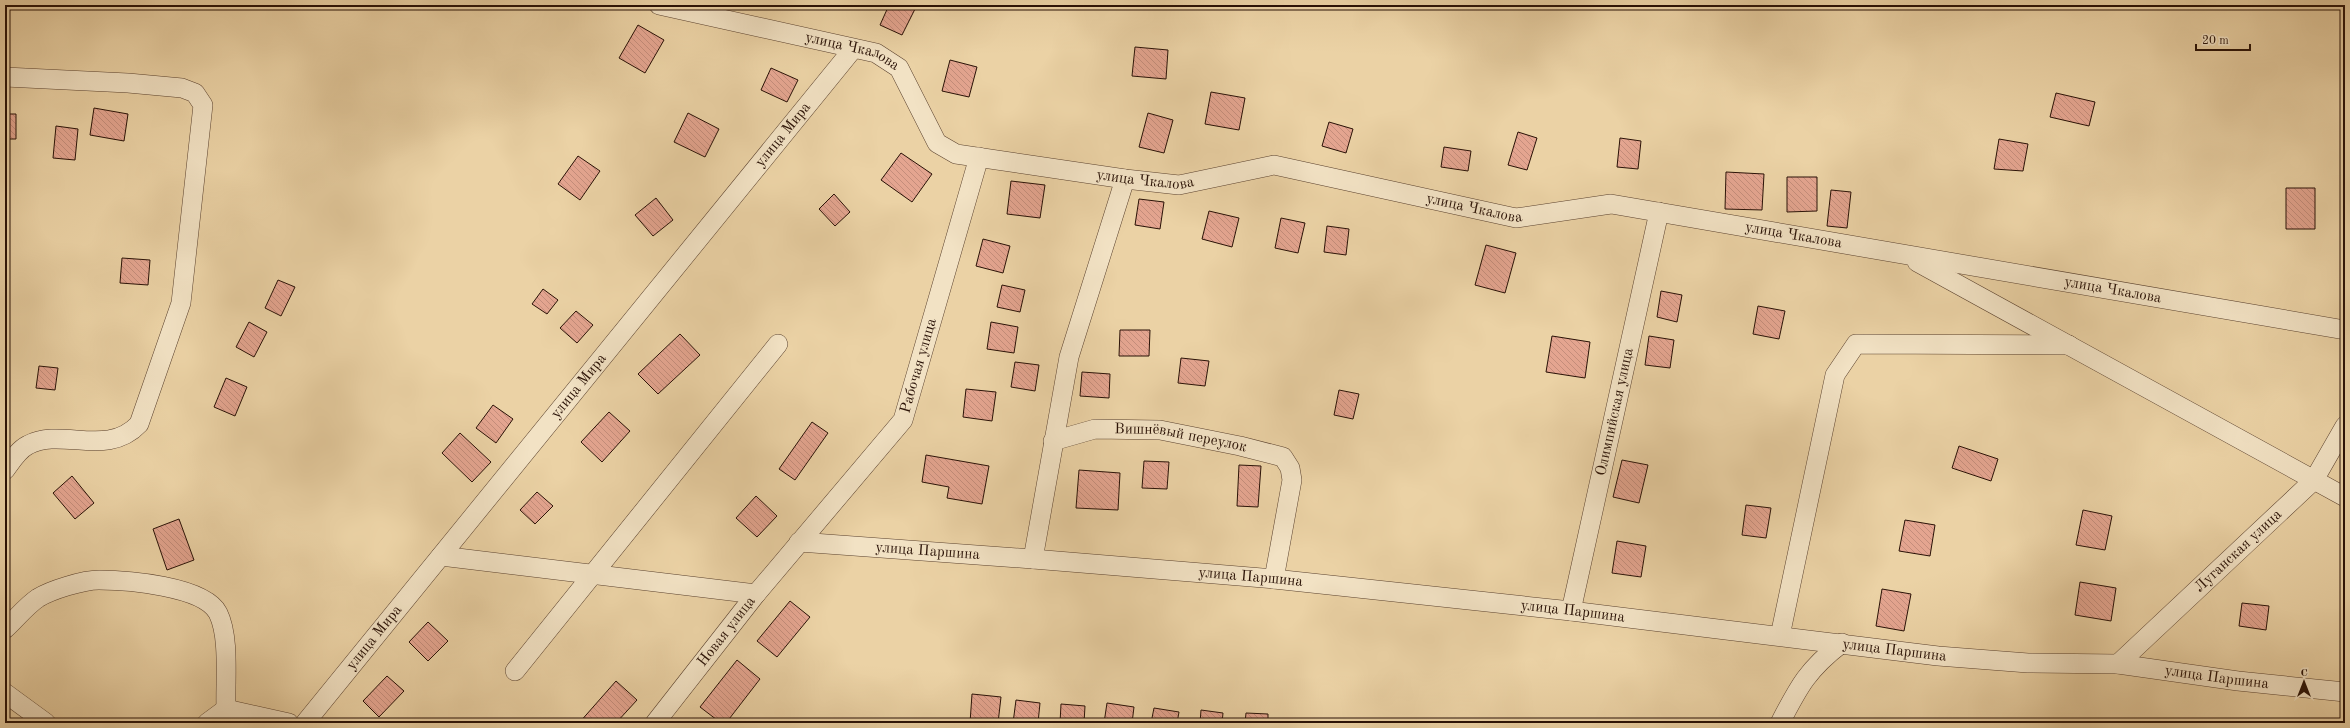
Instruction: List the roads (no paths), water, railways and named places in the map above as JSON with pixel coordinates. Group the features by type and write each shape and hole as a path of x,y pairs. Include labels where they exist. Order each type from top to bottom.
{"street":[{"name":"улица Чкалова","path":"659,5 876,53 899,68 937,143 956,154 1125,180 1179,185 1274,165 1516,218 1611,204 2345,330"},
{"name":"улица Мира","path":"305,723 853,49"},
{"path":"5,77 128,83 182,88 195,93 203,105 181,303 139,424 133,431 111,440 40,440 26,446 5,470"},
{"name":"Рабочая улица","path":"799,542 903,420 979,157"},
{"path":"1033,559 1069,357 1125,180"},
{"name":"Олимпийская улица","path":"1571,611 1659,212"},
{"path":"1904,254 2345,497"},
{"path":"515,671 778,344"},
{"path":"1780,636 1835,375 1856,344 2069,346"},
{"name":"Луганская улица","path":"2118,664 2314,480 2345,426"},
{"name":"Вишнёвый переулок","path":"1053,441 1095,429 1160,430 1240,446 1283,457 1290,468 1292,480 1274,579"},
{"name":"улица Паршина","path":"799,542 1033,559 1274,579 1571,611 1842,643 1938,656 2028,663 2118,664 2238,681 2345,692"},
{"name":"Новая улица","path":"655,723 756,594 799,542"},
{"path":"441,556 756,594"},
{"path":"5,629 38,598 64,588 98,580 146,584 194,594 207,601 217,612 224,633 226,709"},
{"path":"1780,723 1800,683 1824,657 1842,643"},
{"path":"6,695 46,723"},
{"path":"207,723 226,709 289,723"}]}
